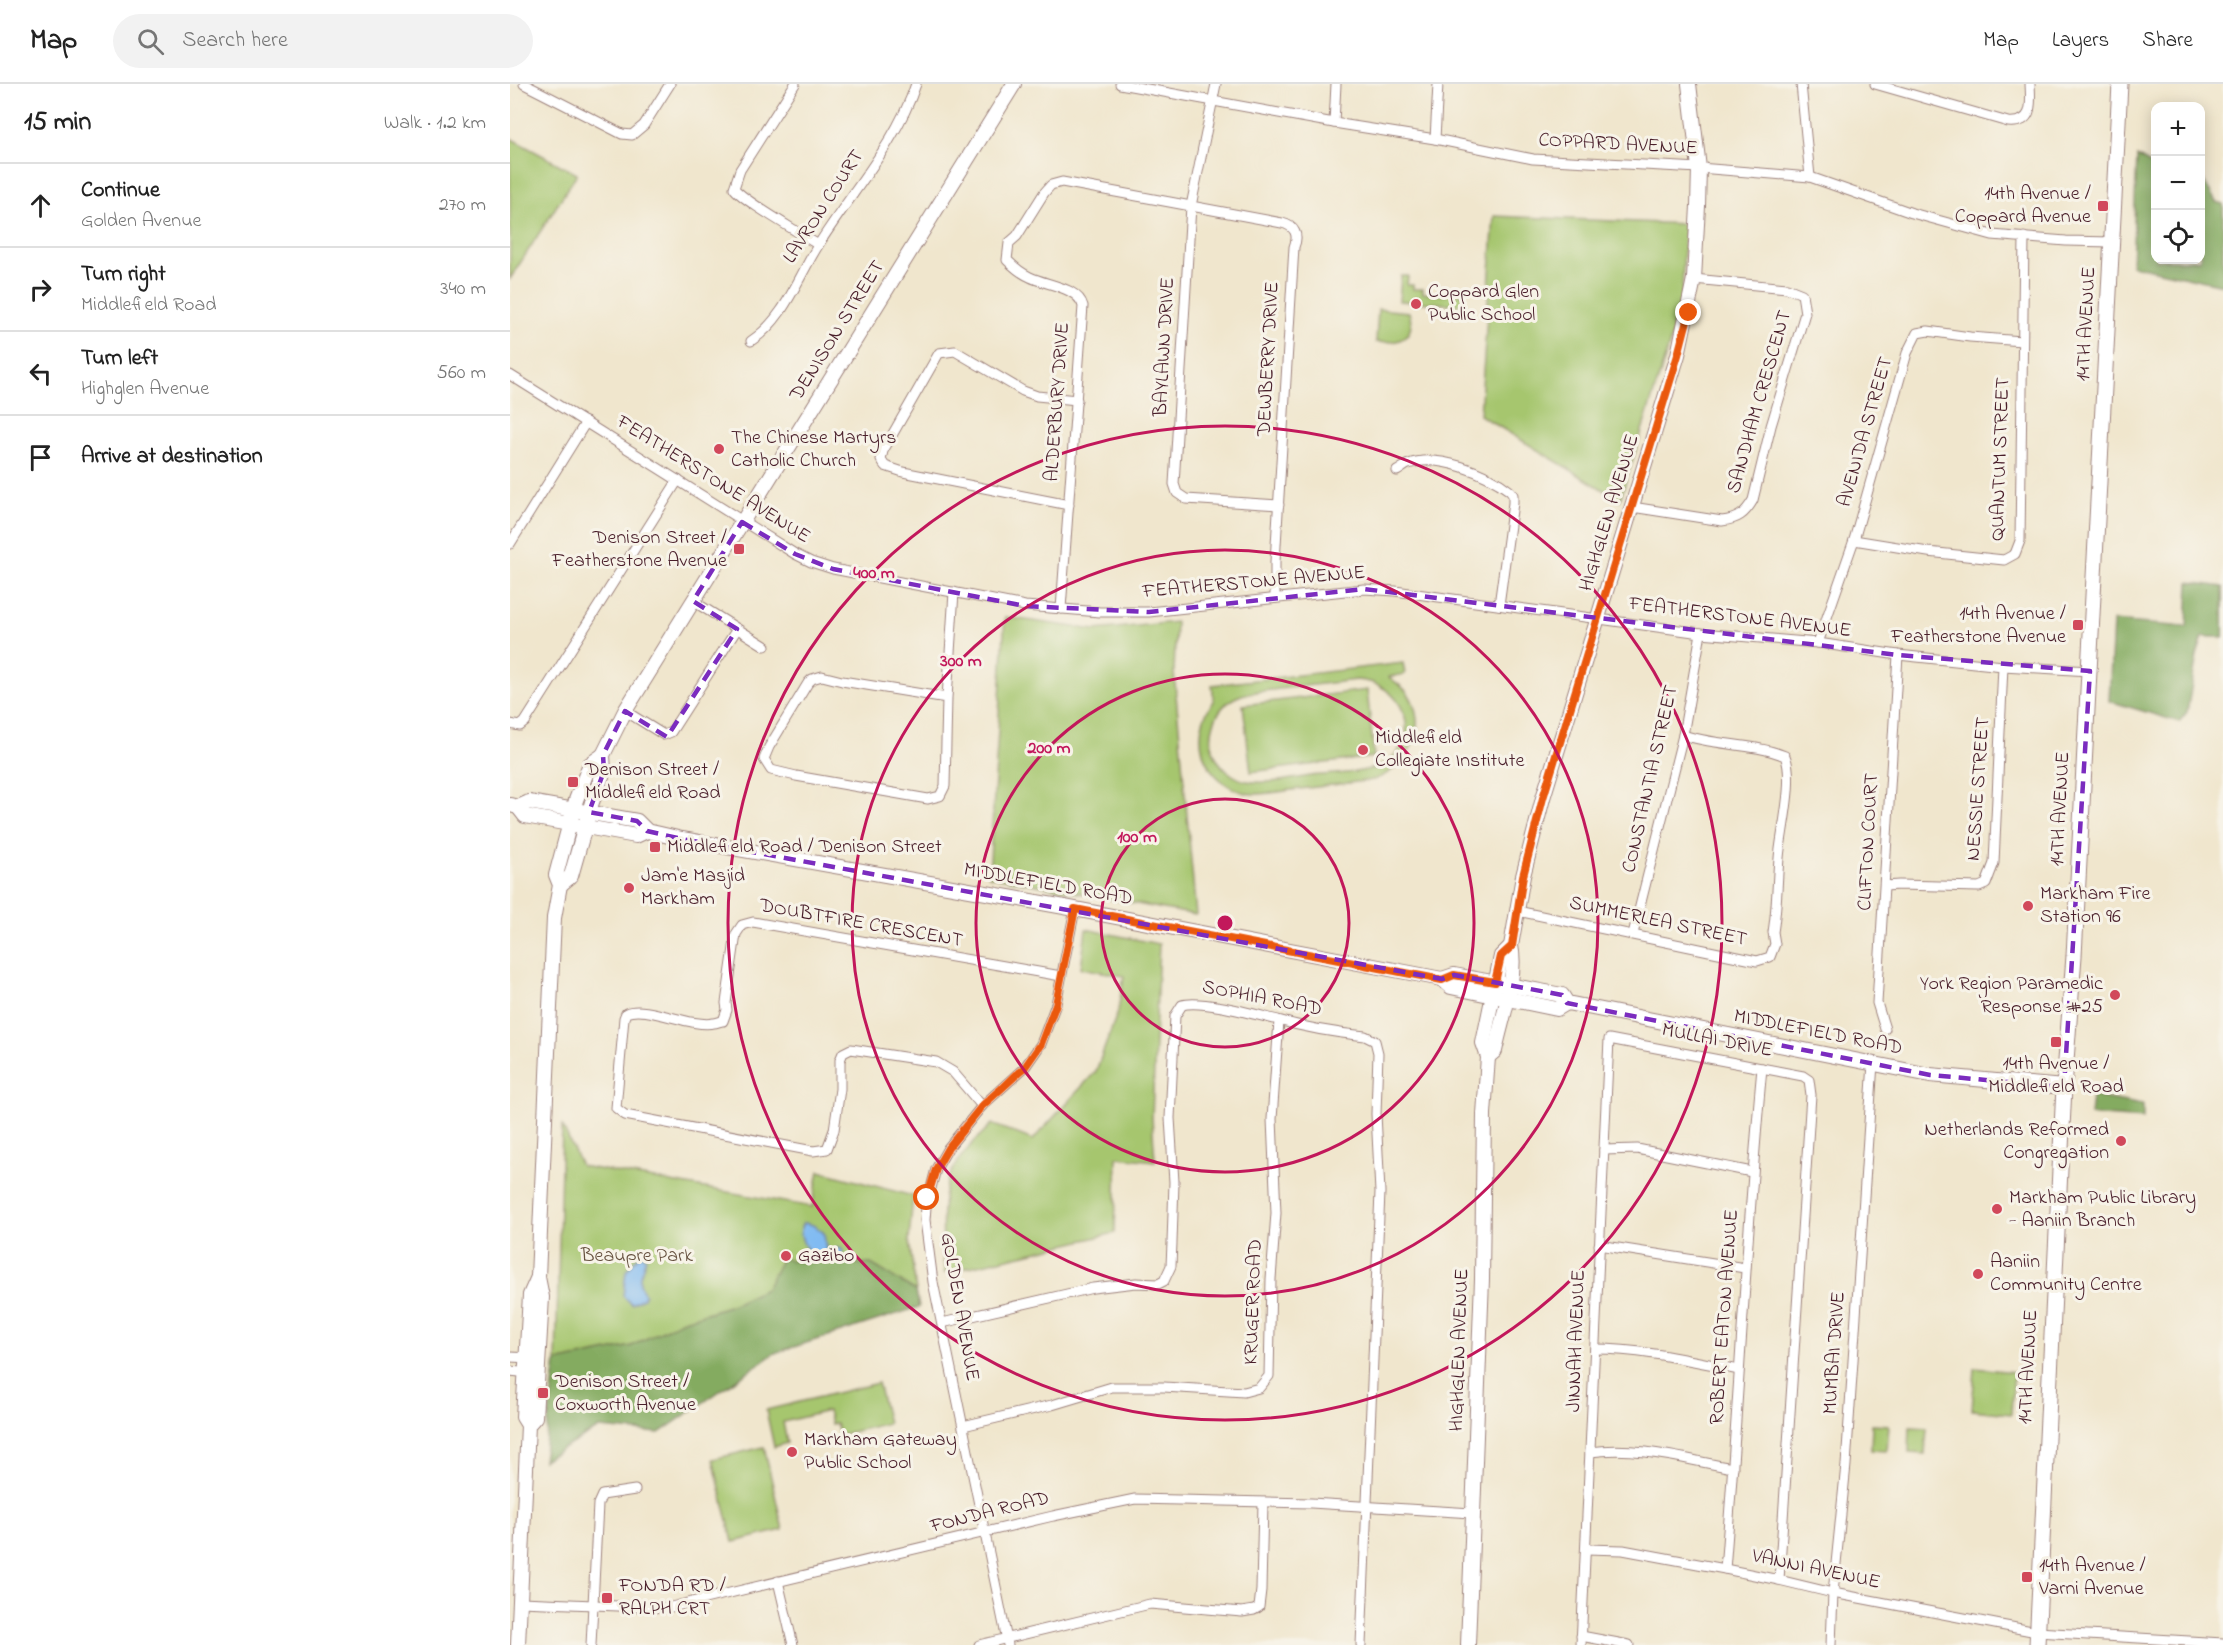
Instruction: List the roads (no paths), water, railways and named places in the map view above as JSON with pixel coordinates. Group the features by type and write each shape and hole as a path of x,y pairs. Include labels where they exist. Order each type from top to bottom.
{"main road":[{"name":"14TH AVENUE","path":"2037,1639 2064,1087 2074,956 2090,671 2120,84"}],"street":[{"path":"524,84 622,134 632,135 644,125 669,84"},
{"path":"795,84 740,170 734,188 738,193 818,245"},
{"name":"LAVRON COURT","path":"751,341 764,332 790,296 818,245 899,122 916,84"},
{"name":"DENISON STREET","path":"518,1645 528,1425 535,1417 531,1373 530,1295 538,1277 554,918 560,885 556,875 574,809 590,764 603,755 625,711 1014,84"},
{"name":"COPPARD AVENUE","path":"1120,84 1435,139 1533,159 1810,177 1933,219 1992,235 2112,242"},
{"name":"BAYLAWN DRIVE","path":"1216,84 1191,206 1174,484 1177,493 1186,499 1279,505"},
{"path":"1334,123 1336,84"},
{"path":"1435,139 1438,84"},
{"name":"HIGHGLEN AVENUE","path":"1488,1057 1495,1051 1508,992 1514,957 1512,946 1523,876 1543,798 1678,355 1694,279 1699,168 1689,84"},
{"path":"1801,84 1810,177"},
{"path":"1875,84 2016,123 2022,121 2031,109 2030,84"},
{"name":"ALDERBURY DRIVE","path":"1061,609 1083,306 1082,300 1073,292 1030,278 1015,269 1007,260 1010,243 1017,236 1044,193 1056,182 1191,206"},
{"name":"DEWBERRY DRIVE","path":"1191,206 1291,225 1297,240 1294,247 1275,598"},
{"name":"QUANTUM STREET","path":"1854,540 1928,552 2004,560 2015,554 2020,541 2024,237"},
{"name":"SANDHAM CRESCENT","path":"1632,507 1722,521 1736,519 1748,510 1753,500 1771,426 1805,313 1802,294 1787,288 1694,279"},
{"name":"AVENIDA STREET","path":"1818,643 1854,540 1907,353 1917,333 1928,331 2022,341"},
{"path":"1069,505 903,472 885,466 881,460 883,451 939,353 955,351 1023,391 1037,396 1077,400"},
{"name":"FEATHERSTONE AVENUE","path":"510,375 742,522 811,562 833,569 1025,606 1094,612 1149,612 1364,589 1499,604 1701,633 1818,643 1898,655 2003,666 2090,671"},
{"path":"510,544 586,422"},
{"path":"1397,471 1410,463 1450,462 1481,473 1510,491 1513,495 1513,503 1499,604"},
{"path":"510,724 520,726 525,722 678,480"},
{"path":"947,698 822,676 816,677 808,684 764,759 771,770 779,773 918,798 936,799 940,796 945,786 947,698 954,592"},
{"path":"693,601 765,646"},
{"path":"625,711 664,735 671,732 737,629"},
{"name":"CONSTANTIA STREET","path":"1633,934 1683,735 1701,633"},
{"name":"CLIFTON COURT","path":"1885,1029 1876,1003 1898,655"},
{"name":"NESSIE STREET","path":"1885,886 1979,887 1986,884 1991,875 1997,841 2003,666"},
{"name":"SUMMERLEA STREET","path":"1517,911 1757,961 1770,957 1775,944 1773,933 1779,858 1789,782 1788,763 1785,756 1762,748 1723,744 1683,735"},
{"name":"DENISON STREET","path":"560,885 571,876 589,812 604,771 603,755"},
{"name":"MIDDLEFIELD ROAD","path":"514,806 529,802 638,821 647,831"},
{"name":"MIDDLEFIELD ROAD","path":"514,806 525,816 584,828 636,836 647,831 1075,909 1442,980 1451,987 1562,995 1567,1003 1930,1075 2064,1087"},
{"name":"GOLDEN AVENUE","path":"1007,1642 942,1323 927,1238 925,1220 927,1198 936,1169 948,1148 982,1106 1025,1067 1041,1044 1056,1004 1075,909"},
{"name":"DOUBTFIRE CRESCENT","path":"982,1106 954,1072 936,1062 851,1049 843,1053 840,1060 839,1099 834,1130 827,1149 813,1151 625,1114 616,1108 624,1018 626,1013 638,1010 698,1022 714,1024 723,1021 728,1010 726,1003 736,934 742,925 753,922 1061,976"},
{"name":"HIGHGLEN AVENUE","path":"1467,1645 1482,1279 1484,1114 1488,1057 1483,1043 1501,956 1512,946"},
{"name":"SOPHIA ROAD","path":"942,1323 1093,1288 1136,1283 1158,1284 1164,1281 1171,1266 1172,1243 1174,1182 1170,1119 1175,1016 1177,1010 1185,1004 1198,1004 1365,1036 1375,1041 1378,1047 1376,1114 1379,1203 1361,1645"},
{"name":"KRUGER ROAD","path":"963,1426 1112,1387 1164,1387 1244,1392 1259,1388 1268,1381 1271,1279 1276,1212 1272,1119 1279,1021"},
{"name":"MULLAI DRIVE","path":"1609,1039 1803,1076 1809,1080 1810,1106 1779,1580"},
{"name":"JINNAH AVENUE","path":"1581,1640 1609,1039"},
{"name":"MUMBAI DRIVE","path":"1831,1645 1833,1593 1846,1465 1873,1063"},
{"name":"ROBERT EATON AVENUE","path":"1725,1569 1752,1172 1762,1068"},
{"path":"1604,1149 1637,1149 1752,1172"},
{"path":"1599,1245 1745,1268"},
{"path":"1595,1349 1658,1355 1739,1370"},
{"path":"510,1357 532,1358"},
{"path":"510,1371 531,1373"},
{"path":"1590,1452 1604,1450 1645,1452 1733,1468"},
{"path":"591,1645 598,1504 602,1495 635,1490"},
{"name":"FONDA ROAD","path":"521,1602 667,1608 1135,1499 1473,1513"},
{"path":"979,1645 1007,1642 1150,1604 1242,1612 1254,1610 1258,1607 1261,1590 1263,1503"},
{"name":"VANNI AVENUE","path":"1586,1549 1623,1550 1725,1569 2037,1639 2223,1643"},
{"path":"778,1581 793,1645"},
{"path":"1581,1640 1629,1645"}],"water":[{"path":"803,1223 812,1224 824,1233 826,1250 831,1252 837,1248 842,1249 840,1258 821,1258 811,1254 802,1239"},
{"path":"641,1253 646,1258 640,1276 640,1285 645,1295 632,1304 623,1296 626,1271"}],"place":[{"name":"14th Avenue / Coppard Avenue","path":"2103,206"},
{"name":"Coppard Glen Public School","path":"1416,304"},
{"name":"The Chinese Martyrs Catholic Church","path":"719,449"},
{"name":"Denison Street / Featherstone Avenue","path":"739,549"},
{"name":"14th Avenue / Featherstone Avenue","path":"2078,625"},
{"name":"Middlefield Collegiate Institute","path":"1363,750"},
{"name":"Denison Street / Middlefield Road","path":"573,782"},
{"name":"Middlefield Road / Denison Street","path":"655,847"},
{"name":"Jam'e Masjid Markham","path":"629,888"},
{"name":"Markham Fire Station 96","path":"2028,906"},
{"name":"York Region Paramedic Response #25","path":"2115,995"},
{"name":"14th Avenue / Middlefield Road","path":"2056,1042"},
{"name":"Netherlands Reformed Congregation","path":"2121,1141"},
{"name":"Markham Public Library - Aaniin Branch","path":"1997,1209"},
{"name":"Gazibo","path":"786,1256"},
{"name":"Aaniin Community Centre","path":"1978,1274"},
{"name":"Denison Street / Coxworth Avenue","path":"543,1393"},
{"name":"Markham Gateway Public School","path":"792,1452"},
{"name":"14th Avenue / Varni Avenue","path":"2027,1577"},
{"name":"FONDA RD / RALPH CRT","path":"607,1598"}],"park label":[{"name":"Beaupre Park","path":"637,1256"}]}
